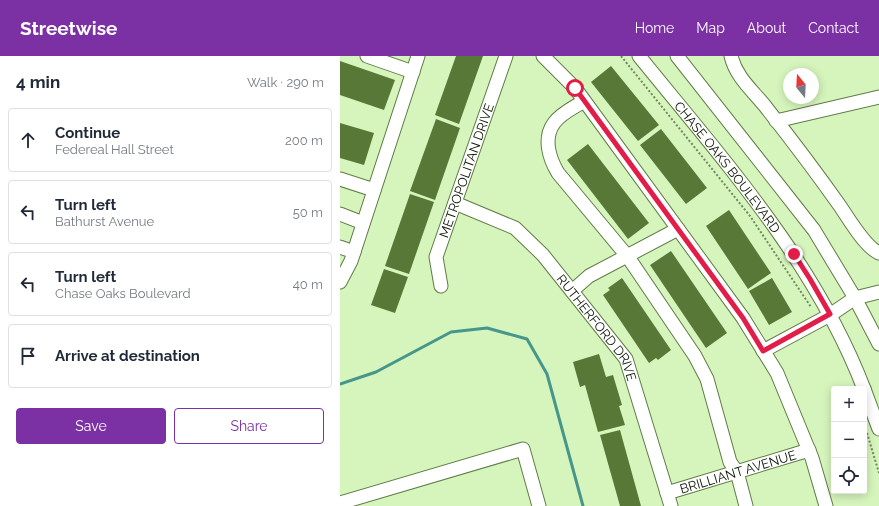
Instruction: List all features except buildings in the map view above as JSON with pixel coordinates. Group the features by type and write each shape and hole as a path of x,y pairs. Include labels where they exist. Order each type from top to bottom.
{"street":[{"path":"367,56 413,72"},
{"path":"340,282 354,252 418,56"},
{"name":"METROPOLITAN DRIVE","path":"441,286 436,257 506,56"},
{"path":"543,56 575,88 743,318 777,373 809,450 826,506"},
{"name":"CHASE OAKS BOULEVARD","path":"639,56 779,232 810,279 825,317 844,341 863,386"},
{"path":"677,56 800,212 836,264 879,344"},
{"path":"731,56 735,69 740,78 810,165 857,232 873,249 879,253"},
{"path":"776,121 879,97"},
{"path":"584,101 565,113 554,123 549,134 548,146 554,165 558,173 628,257 695,356 707,379 730,462 737,472 746,506"},
{"path":"340,179 374,190"},
{"name":"RUTHERFORD DRIVE","path":"455,203 515,228 543,255 626,359 672,506"},
{"path":"340,214 363,223"},
{"path":"572,291 590,276 678,230"},
{"path":"340,247 354,252"},
{"path":"763,351 825,317 855,298 879,292"},
{"name":"CHASE OAKS BOULEVARD","path":"867,397 879,429"},
{"path":"340,503 523,449 539,506"},
{"name":"BRILLIANT AVENUE","path":"667,493 809,450"}],"path":[{"path":"621,56 750,216 825,317"},
{"path":"867,431 879,472"}],"waterway":[{"path":"340,384 376,372 451,332 487,328 527,339 547,374 583,506"}],"route":[{"path":"575,88 743,318 763,351 830,314 794,254"}]}
